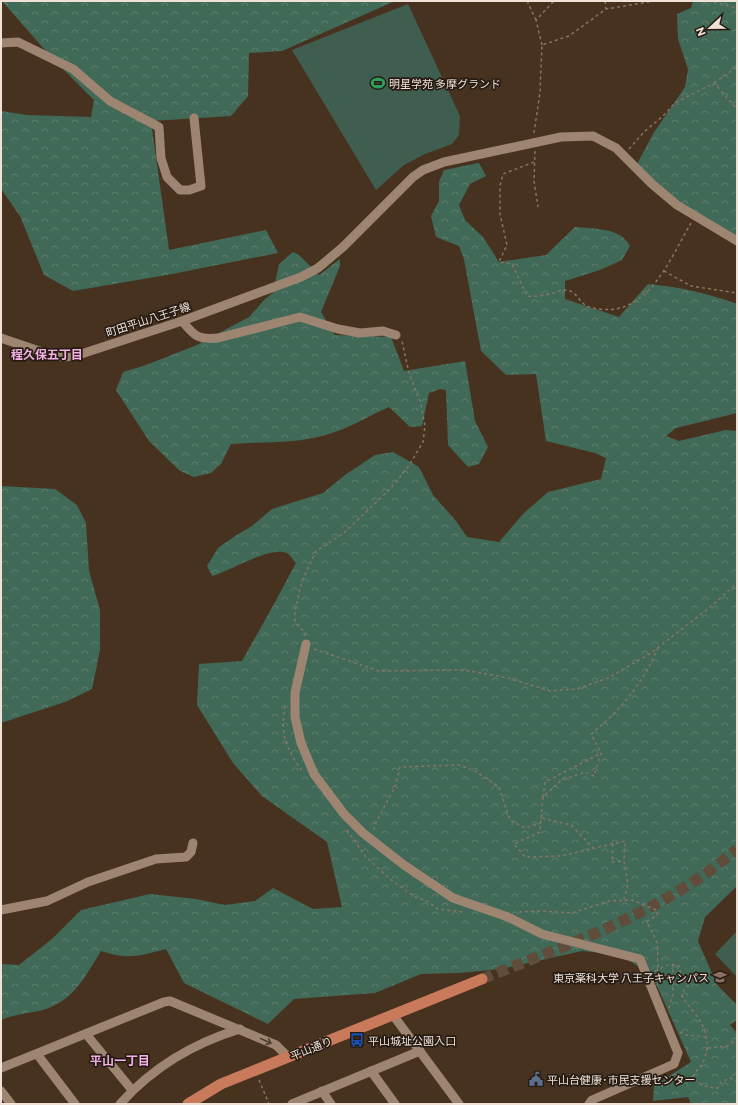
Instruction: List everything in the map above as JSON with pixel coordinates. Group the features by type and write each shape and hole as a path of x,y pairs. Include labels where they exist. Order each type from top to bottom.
{"main road":[{"name":"平山通り","path":"188,1104 215,1087 482,979"}],"street":[{"path":"1,43 18,42 73,68 110,101 159,126 161,158 167,177 180,190 189,190 201,186 194,118"},
{"name":"町田平山八王子線","path":"1,338 45,354 64,357 78,355 182,321 302,277 318,268 343,247 413,177 423,170 444,162 561,137 593,136 610,144 664,195 695,216 737,241"},
{"path":"182,321 196,336 207,339 218,338 300,317 338,329 360,332 383,331 396,335"},
{"path":"306,644 295,693 295,717 301,742 314,774 344,814 373,841 404,865 453,898 508,917 542,934 640,959 678,1053 674,1064 592,1100 589,1104"},
{"path":"1,910 47,901 88,882 156,859 186,857 191,852 193,843"},
{"path":"1,1068 164,1002 170,1001 276,1045 288,1057"},
{"path":"393,1015 459,1104"},
{"path":"120,1104 132,1090 150,1074 179,1055 221,1035 240,1029"},
{"path":"86,1034 132,1090"},
{"path":"292,1104 420,1051"},
{"path":"37,1054 75,1104"},
{"path":"371,1071 395,1104"},
{"path":"1,1091 11,1104"},
{"path":"322,1091 331,1104"}],"path":[{"path":"526,1 536,20 542,45 540,92 532,144 536,154 534,162 534,181 538,207"},
{"path":"536,20 554,1"},
{"path":"605,1 606,9"},
{"path":"542,45 569,36 606,9 654,1"},
{"path":"708,1 737,8"},
{"path":"623,156 644,132 663,116 675,103 714,83 737,67"},
{"path":"714,83 737,109"},
{"path":"534,162 503,174 500,186 500,214 507,245 499,262 512,264 527,296 568,290 574,293 588,306 618,310 635,303 646,295 664,271 695,216"},
{"path":"664,271 691,286 737,293"},
{"path":"396,335 403,342 410,373 421,404 425,426 423,442 408,467 389,490 344,533 316,550 302,581 295,610 295,621 305,633 306,644 312,648 379,671 464,670 508,678 550,691 577,689 608,678 658,648 737,583"},
{"path":"543,797 560,781 585,772 594,776 601,753 591,734 629,698 648,671 658,648"},
{"path":"286,702 284,735 287,749 303,772"},
{"path":"601,753 545,782 540,832 514,844 524,857 561,856 626,841 624,861 628,885 623,902"},
{"path":"373,841 375,824 395,787 400,767 458,765 475,771 499,787 510,820 525,828 541,823"},
{"path":"541,818 571,824 594,849"},
{"path":"342,825 365,856 390,879 415,898 427,901 438,909 466,912"},
{"path":"613,844 612,862 624,861"},
{"path":"515,912 542,911 572,913 609,901 623,902 632,900 656,910 658,913 655,917 648,920 650,931 656,939 658,946 656,961 659,969"},
{"path":"647,974 665,965 673,964 679,966 681,976 689,985 684,988 682,996 684,1001 693,1010 708,1038 708,1048 704,1060 701,1067 695,1071 693,1078 696,1082 710,1088 718,1088 721,1082 730,1078 737,1081"},
{"path":"673,964 673,994 667,1023 685,1034 708,1038"},
{"path":"708,1048 726,1046 737,1040"},
{"path":"256,1070 269,1104"}],"green space":[{"path":"2,1 395,1 282,51 249,53 248,96 231,116 151,121 169,250 266,230 278,253 167,275 73,291 44,275 20,216 1,189 1,111 27,115 91,117 94,100 51,57"},
{"path":"693,1 737,1 737,237 678,201 636,166 653,134 685,87 688,69 678,39 677,14 691,8"},
{"name":"明星学苑 多摩グランド","path":"408,4 460,116 459,135 452,144 425,154 404,165 376,190 292,50"},
{"path":"479,163 486,176 470,184 459,205 465,220 483,237 499,262 546,255 575,227 613,232 620,235 630,246 622,260 600,270 565,281 565,299 619,317 648,284 693,291 737,304 737,413 676,428 666,436 679,441 726,430 737,431 737,886 705,917 698,941 717,985 737,1005 737,1020 730,1025 737,1033 737,1104 691,1104 688,1097 653,1101 654,1086 691,1062 652,975 620,955 582,951 501,969 459,973 421,974 375,993 294,999 268,1024 184,983 166,949 134,956 110,954 101,951 79,985 65,999 46,1009 12,1016 1,1020 1,964 19,965 52,939 81,910 150,894 196,899 225,905 255,901 273,888 313,909 342,907 327,842 262,796 233,763 197,705 199,664 242,661 296,563 287,553 270,553 212,576 207,566 218,548 252,526 272,509 323,493 345,475 375,455 393,452 419,467 433,495 456,521 467,537 499,542 523,514 548,492 601,479 606,458 595,453 546,441 536,374 506,375 481,351 464,259 459,246 436,237 431,216 439,201 439,182 444,170"},
{"path":"293,252 299,255 319,275 340,259 340,266 321,312 335,335 391,337 404,371 465,361 475,421 488,447 479,464 468,467 448,445 446,390 440,389 429,393 422,426 410,427 389,407 347,428 319,437 282,442 231,444 221,464 211,473 194,477 180,471 149,441 116,390 123,372 146,365 197,345 249,317 265,299 273,293 279,264"},
{"path":"1,486 55,489 77,505 86,523 89,571 100,610 100,650 92,689 65,702 1,723"},
{"path":"737,931 737,977 715,954"}],"tunnel":[{"path":"482,979 582,939 647,909 678,891 737,849"}],"place":[{"name":"明星学苑 多摩グランド","path":"378,83"},
{"name":"東京薬科大学 八王子キャンパス","path":"720,977"},
{"name":"平山城址公園入口","path":"357,1040"},
{"name":"平山台健康･市民支援センター","path":"536,1079"}],"district":[{"name":"程久保五丁目","path":"47,354"},
{"name":"平山一丁目","path":"120,1060"}]}
